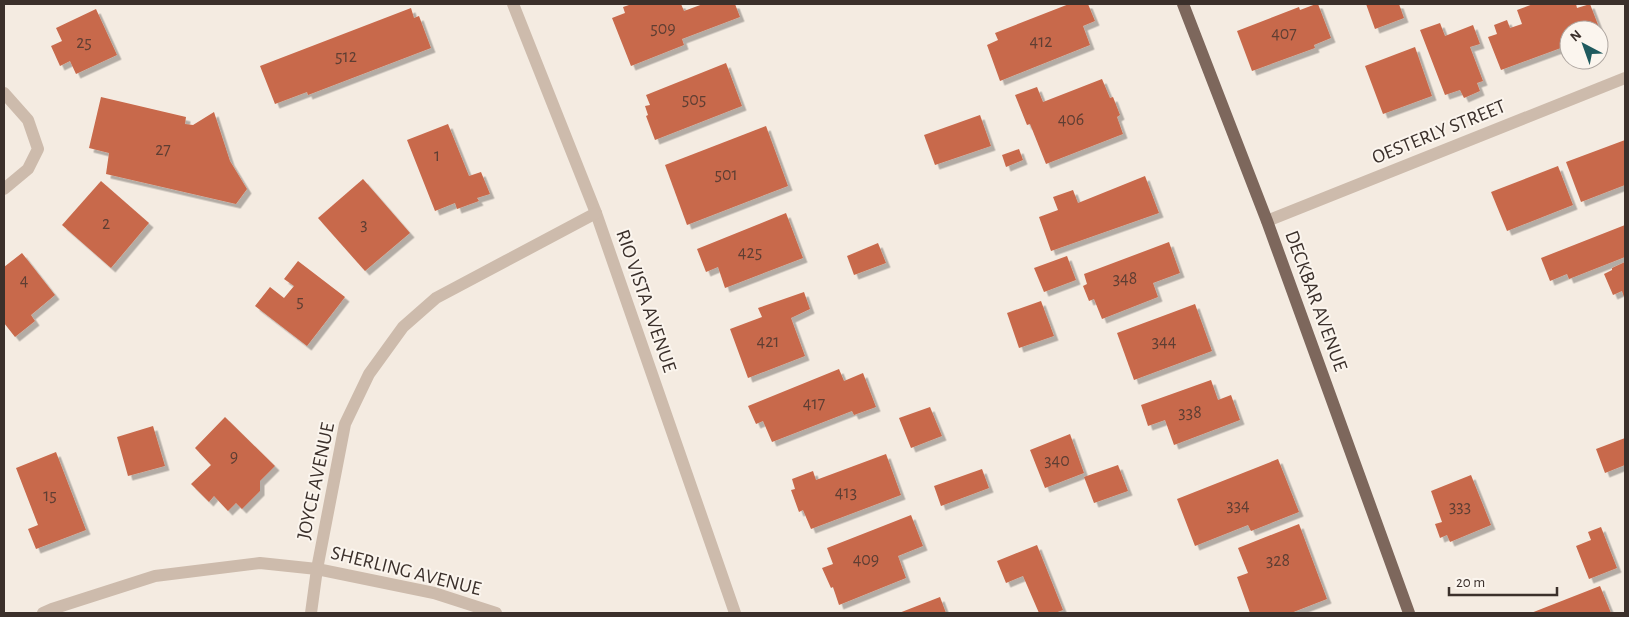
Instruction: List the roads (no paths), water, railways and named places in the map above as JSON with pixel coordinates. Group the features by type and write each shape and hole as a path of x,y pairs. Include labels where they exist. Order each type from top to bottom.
{"main road":[{"name":"DECKBAR AVENUE","path":"1183,4 1266,221 1409,613"}],"street":[{"name":"RIO VISTA AVENUE","path":"513,4 596,213 735,613"},
{"name":"OESTERLY STREET","path":"1266,221 1625,78"},
{"path":"4,93 28,120 38,149 28,170 4,189"},
{"name":"JOYCE AVENUE","path":"311,613 317,569 345,424 369,374 402,327 436,298 596,213"},
{"name":"SHERLING AVENUE","path":"43,613 155,576 260,563 317,569 434,593 496,613"}]}
